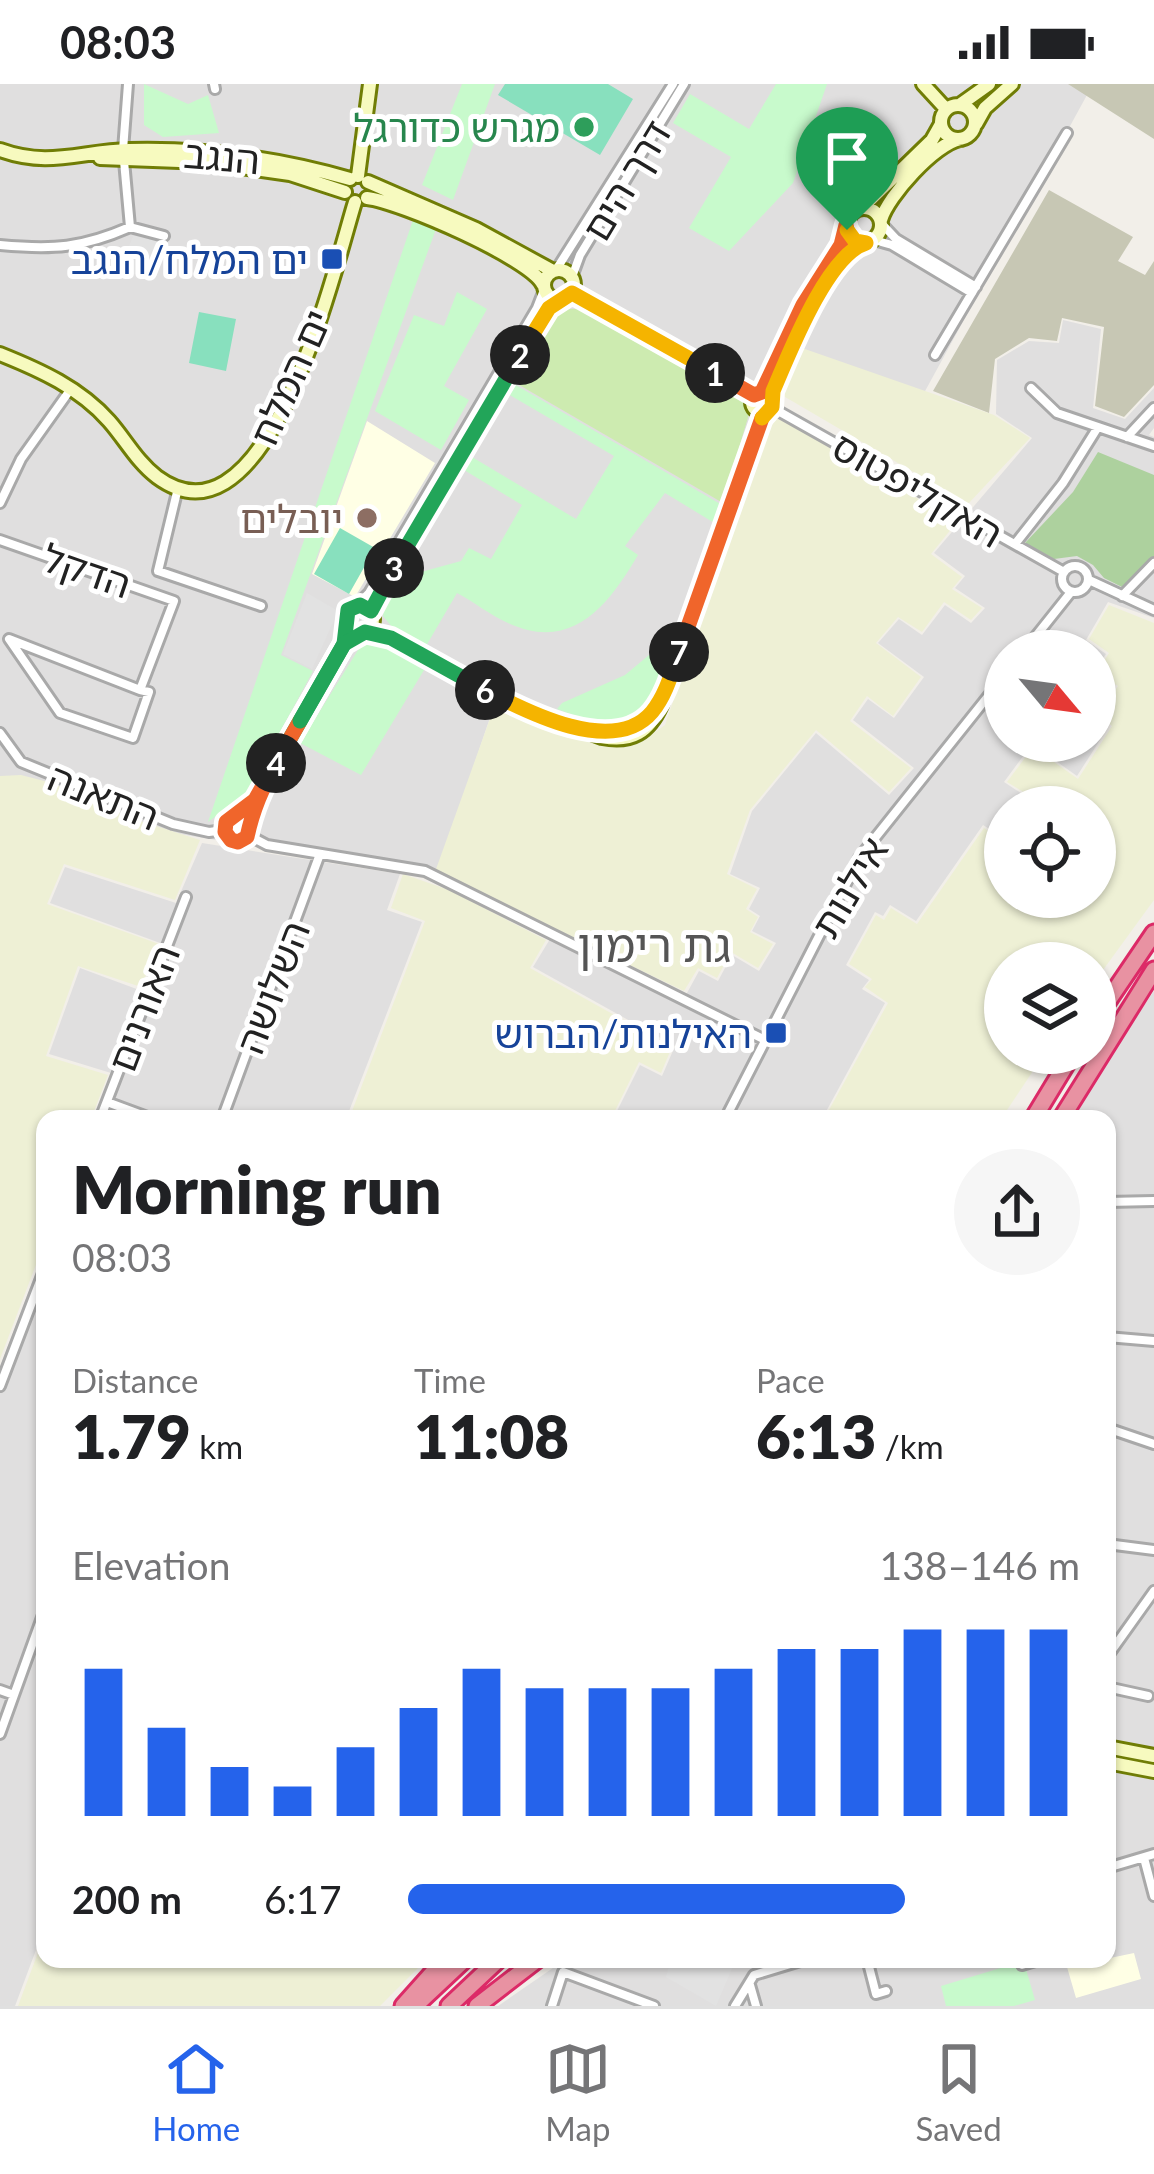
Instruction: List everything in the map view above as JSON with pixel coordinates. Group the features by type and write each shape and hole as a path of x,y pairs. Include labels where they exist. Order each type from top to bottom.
{"highway":[{"path":"1116,989 1154,934"},
{"path":"1066,1110 1154,970"},
{"path":"1036,1110 1060,1074"},
{"path":"403,2006 438,1968"},
{"path":"415,2006 455,1968"},
{"path":"449,2006 489,1968"},
{"path":"477,2006 526,1968"}],"street":[{"path":"128,84 123,156 130,226"},
{"name":"ים המלח","path":"178,488 194,491 229,480 249,466 290,395 357,188 370,84"},
{"name":"דרך הים","path":"555,271 673,84"},
{"name":"דרך הים","path":"572,277 574,264 684,84"},
{"path":"923,84 952,107 973,112 975,125"},
{"path":"555,271 380,574 347,613 496,696 587,731 612,733 640,723 667,686 763,403 803,305 841,245 852,212 862,208 934,139 952,107 975,97 989,84"},
{"path":"763,403 822,292 850,251 870,241 891,198 942,146 970,135 986,108 1012,84"},
{"path":"940,124 947,136 960,139"},
{"path":"935,355 1067,133"},
{"name":"הנגב","path":"0,150 43,160 123,156 206,162 357,188"},
{"path":"357,188 476,229 572,277 572,293"},
{"path":"357,188 480,242 534,272 549,298 558,301"},
{"path":"862,208 872,210 896,238 974,290"},
{"path":"846,225 853,239 892,245 974,290"},
{"path":"0,245 68,248 94,243 130,226 164,236"},
{"path":"572,293 763,403"},
{"path":"248,835 255,800 344,644 363,624 544,314 572,293"},
{"path":"0,354 71,388 107,419 142,464 178,488 158,571 261,606"},
{"path":"0,503 21,459 71,388"},
{"path":"1031,388 1057,413 1154,446"},
{"name":"האקליפטוס","path":"763,403 1064,572"},
{"path":"1127,437 1154,408"},
{"path":"1015,544 1063,483 1098,427"},
{"name":"הדקל","path":"0,540 174,601 140,689"},
{"path":"1122,596 1154,562"},
{"path":"1071,592 1063,584 1064,572 1080,566 1089,580 1154,610"},
{"path":"1041,630 1071,592 1083,590 1089,580"},
{"path":"356,606 363,624"},
{"path":"8,639 74,664 140,689 149,692 133,738 60,713 8,639"},
{"name":"אילנות","path":"730,1110 859,858 984,701"},
{"name":"התאנה","path":"0,733 21,762 173,824 209,832 224,830"},
{"path":"248,835 235,842 224,830 226,822 255,800"},
{"path":"236,816 249,823"},
{"path":"248,835 267,845 438,876 765,1040"},
{"name":"השלושה","path":"225,1110 320,854"},
{"name":"האורנים","path":"104,1110 186,897"},
{"path":"107,1102 129,1110"},
{"path":"1116,1202 1154,1201"},
{"path":"0,1386 36,1292"},
{"path":"1116,1338 1154,1341"},
{"path":"1116,1431 1154,1444"},
{"path":"1116,1545 1154,1550"},
{"path":"1116,1645 1154,1592"},
{"path":"0,1734 36,1634"},
{"path":"1116,1689 1148,1696"},
{"path":"0,1690 14,1695"},
{"path":"1116,1749 1154,1756"},
{"path":"1116,1764 1154,1771"},
{"path":"1116,1865 1149,1856 1154,1896"},
{"path":"735,2006 754,1975 777,1968"},
{"path":"869,1968 876,1994 886,1991"},
{"path":"552,2006 563,1972 654,2006"},
{"path":"749,1983 756,2006"}],"shaded area":[{"path":"0,84 1093,84 924,393 802,349 641,762 497,697 436,877 66,815 0,792"},
{"path":"1068,84 1154,84 1154,139"},
{"path":"1049,190 1133,237 1118,261 1145,275 1154,261 1154,385 1124,417 1095,406 1104,327 1062,318 1057,341 1029,338 995,359 989,413 933,391"},
{"path":"139,222 171,235 152,281 120,268"},
{"name":"גת רימון","path":"1063,320 1101,329 1093,408 1125,419 1154,388 1154,428 1149,435 1154,437 1154,618 1108,602 1092,630 984,630 984,762 1019,762 1004,782 1010,786 984,786 984,826 916,921 890,905 883,916 875,912 846,965 869,980 862,989 885,1003 827,1110 618,1110 640,1065 662,1076 675,1046 533,967 550,939 681,1004 699,971 718,981 732,955 759,971 776,943 752,931 760,916 749,909 760,888 730,874 752,811 816,733 889,795 914,768 853,720 868,699 894,718 924,677 878,643 899,619 922,635 945,605 971,623 985,608 955,588 965,576 934,553 1032,438 996,414 997,360 1029,341 1059,343"},
{"path":"802,348 994,415 1030,438 968,504 780,394"},
{"path":"772,412 957,522 931,554 962,577 952,589 982,608 971,620 944,602 922,632 898,617 876,643 921,677 893,716 867,696 850,721 911,768 889,792 816,730 750,810 727,874 757,889 746,909 758,917 750,932 773,944 758,968 731,952 717,978 698,968 684,991 435,872 497,699 616,744 648,737 665,725"},
{"name":"יובלים","path":"367,421 435,463 355,597 312,574"},
{"path":"307,593 338,611 312,669 283,654"},
{"path":"1109,605 1154,623 1154,900 1116,952 1116,942 984,942 984,1074 1031,1074 1007,1110 829,1110 888,1003 865,987 872,979 849,964 876,915 884,920 891,908 917,924 984,828 984,918 1116,918 1116,786 1014,786 1007,782 1022,762 1054,762 1078,779 1089,762 1116,762 1116,630 1094,630"},
{"name":"גת רימון","path":"1057,762 1086,762 1077,776"},
{"path":"21,775 52,783 128,817 200,840 175,900 64,864 47,904 159,944 141,987 78,966 46,1056 108,1075 94,1110 36,1110 36,1265 0,1359 0,776"},
{"path":"202,843 400,874 387,910 422,922 349,1110 97,1110 111,1073 49,1054 80,968 142,991 163,944 50,903 65,867 176,903"},
{"path":"403,874 449,890 546,940 530,968 672,1047 661,1073 639,1062 615,1110 352,1110 425,921 391,908"},
{"path":"1154,991 1154,2006 498,2006 553,1968 1116,1968 1116,1110 1079,1110 1098,1074 1116,1074 1116,1045"},
{"path":"36,1272 36,1950 15,2006 0,2006 0,1367"},
{"path":"1134,1953 1141,1979 1076,1998 1067,1968 1116,1968 1116,1957"},
{"path":"36,1958 36,1968 418,1968 380,2006 18,2006"},
{"path":"668,1968 732,1968 716,2006 666,1977"}],"green space":[{"path":"144,84 188,104 208,95 219,133 163,137 144,125"},
{"path":"462,84 495,84 453,200 422,185"},
{"name":"מגרש כדורגל","path":"505,84 608,84 633,99 600,155 498,95"},
{"path":"776,84 827,84 793,183 729,251 689,228 731,157 673,123 690,94 749,129"},
{"path":"413,220 436,229 281,655 313,671 247,793 208,822"},
{"path":"457,292 487,309 444,386 469,400 441,450 375,411 414,315 444,326"},
{"path":"568,309 583,309 751,407 723,503 514,382 555,317"},
{"path":"199,312 236,319 226,371 189,363"},
{"path":"514,384 722,505 716,524 665,493 625,546 638,555 627,573 586,619 552,632 531,631 501,620 457,593 426,646 392,627 383,616 385,600 409,565 421,572 461,561 469,548 491,559 522,505 464,470 472,457 576,519 614,456 508,394"},
{"path":"1098,452 1154,475 1154,571 1134,593 1104,578 1077,556 1054,559 1025,543 1073,492"},
{"path":"340,528 375,548 349,594 314,574"},
{"path":"678,631 660,680 641,712 628,720 610,722 557,709 625,675"},
{"path":"363,642 380,643 424,670 361,775 300,743"},
{"path":"1000,1968 1026,1969 1035,2000 1014,2006 946,2006 941,1986"}],"place":[{"name":"מגרש כדורגל","path":"584,127"},
{"name":"ים המלח/הנגב","path":"332,259"},
{"name":"יובלים","path":"367,518"},
{"name":"האילנות/הברוש","path":"776,1033"}],"district":[{"name":"גת רימון","path":"654,945"}],"route":[{"path":"847,230 846,225 841,245 803,305 762,391 754,395 572,293 549,308 371,611 360,605 347,613 344,644 304,715 299,722 255,800 247,837 238,842 228,838 226,822 255,800 304,715 330,668 344,644 365,632 391,638 496,696 587,731 623,731 647,717 667,686 747,456 764,412 772,407 771,397 790,353 847,255 866,243 855,241 847,230"}]}
